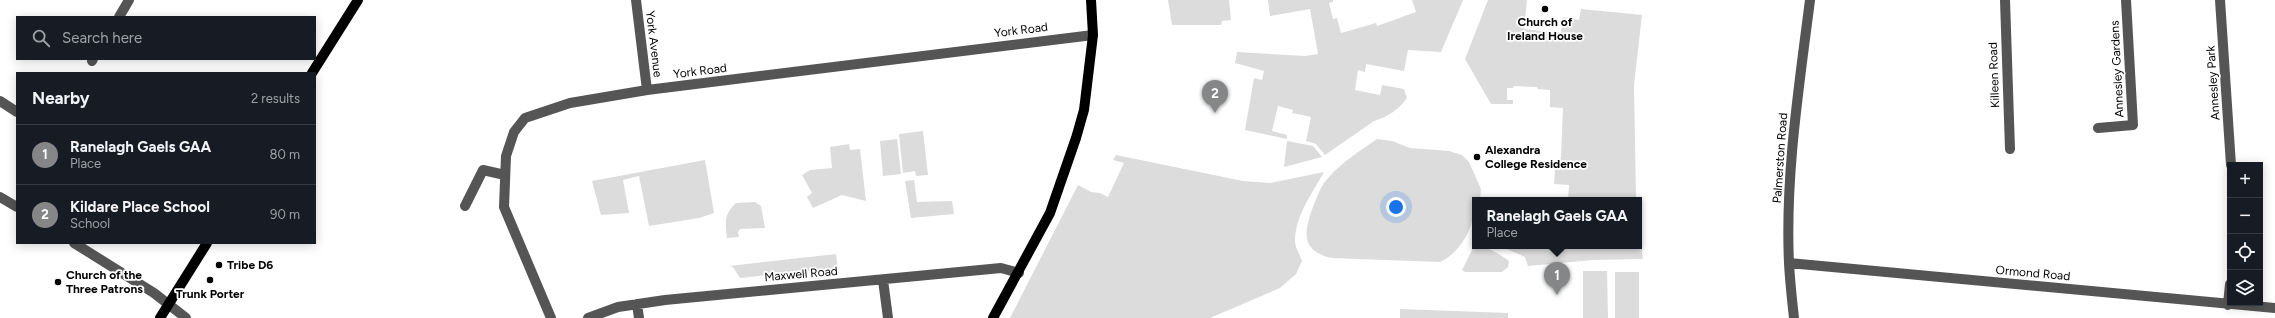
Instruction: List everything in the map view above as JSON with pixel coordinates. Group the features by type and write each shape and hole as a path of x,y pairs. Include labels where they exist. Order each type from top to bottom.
{"main road":[{"path":"313,72 358,0"},
{"path":"993,318 1050,212 1076,138 1084,110 1093,35 1092,0"},
{"path":"160,318 205,244"}],"street":[{"path":"120,16 130,0"},
{"name":"York Avenue","path":"636,0 647,90"},
{"name":"Palmerston Road","path":"1794,318 1789,263 1789,195 1797,102 1810,0"},
{"name":"Killeen Road","path":"2004,0 2010,149"},
{"name":"Annesley Gardens","path":"2098,128 2133,124 2126,0"},
{"name":"Annesley Park","path":"2220,0 2231,162"},
{"name":"York Road","path":"551,318 504,207 506,156 514,132 525,118 570,103 647,90 1074,36 1093,35"},
{"path":"0,101 16,111"},
{"path":"465,206 483,170 505,175"},
{"path":"0,197 16,206"},
{"path":"76,244 168,304 186,318"},
{"name":"Ormond Road","path":"1789,263 2227,304"},
{"name":"Maxwell Road","path":"588,318 618,307 637,304 1001,268 1019,272"},
{"path":"883,280 888,318"},
{"path":"637,304 639,318"},
{"name":"Ormond Road","path":"2252,306 2275,308"}],"shaded area":[{"path":"1168,0 1229,0 1231,20 1222,21 1221,25 1172,25"},
{"path":"1268,0 1333,0 1333,2 1329,3 1333,19 1337,18 1341,33 1376,23 1377,26 1416,12 1412,0 1463,0 1441,52 1408,50 1404,71 1366,64 1365,72 1358,70 1355,90 1380,95 1382,85 1404,89 1407,98 1393,112 1374,121 1325,155 1316,144 1306,141 1311,117 1292,113 1293,110 1278,106 1272,131 1287,135 1287,139 1245,130 1254,78 1262,80 1264,71 1235,63 1237,52 1305,56 1318,54 1310,9 1270,16"},
{"path":"1488,0 1527,0 1524,29 1561,33 1563,17 1579,20 1581,9 1642,15 1634,85 1636,197 1568,197 1569,185 1554,184 1555,170 1561,157 1563,108 1550,107 1550,90 1538,89 1537,87 1514,86 1513,88 1507,88 1507,100 1513,100 1513,104 1491,104 1465,59"},
{"path":"923,131 928,175 916,176 915,171 903,173 899,134"},
{"path":"897,139 901,174 883,176 880,141"},
{"path":"1377,139 1392,141 1410,148 1449,151 1462,155 1469,162 1481,189 1480,197 1472,197 1472,222 1461,244 1448,257 1440,262 1332,258 1314,251 1307,239 1308,225 1313,207 1320,191 1329,177 1352,157"},
{"path":"1287,141 1313,146 1322,157 1284,167"},
{"path":"849,144 850,150 860,149 866,201 842,195 813,208 807,197 812,193 802,175 810,170 832,168 830,147"},
{"path":"1116,155 1243,181 1270,183 1324,172 1305,205 1298,222 1295,243 1302,261 1296,274 1280,288 1210,318 1010,318 1078,185 1091,192 1100,193 1108,197 1124,163 1113,160"},
{"path":"705,160 714,213 699,218 649,226 639,176 623,180 629,213 601,215 592,181"},
{"path":"914,180 917,202 952,201 954,214 911,218 905,181"},
{"path":"755,202 761,206 765,228 740,229 738,232 739,237 727,238 726,219 732,207 736,203"},
{"path":"1472,249 1488,249 1509,261 1508,267 1502,272 1465,272 1462,270"},
{"path":"1507,249 1642,249 1643,259 1593,260 1528,266 1525,257"},
{"path":"836,254 838,268 740,278 733,267 729,266"},
{"path":"1583,271 1607,271 1608,318 1583,318"},
{"path":"1615,272 1639,272 1639,318 1615,318"},
{"path":"1400,309 1508,313 1508,318 1400,318"}],"place":[{"name":"Church of Ireland House","path":"1545,9"},
{"name":"Kildare Place School","path":"1215,113"},
{"name":"Alexandra College Residence","path":"1477,157"},
{"name":"Tribe D6","path":"219,265"},
{"name":"Trunk Porter","path":"210,280"},
{"name":"Church of the Three Patrons","path":"58,282"},
{"name":"Ranelagh Gaels GAA","path":"1557,295"}]}
